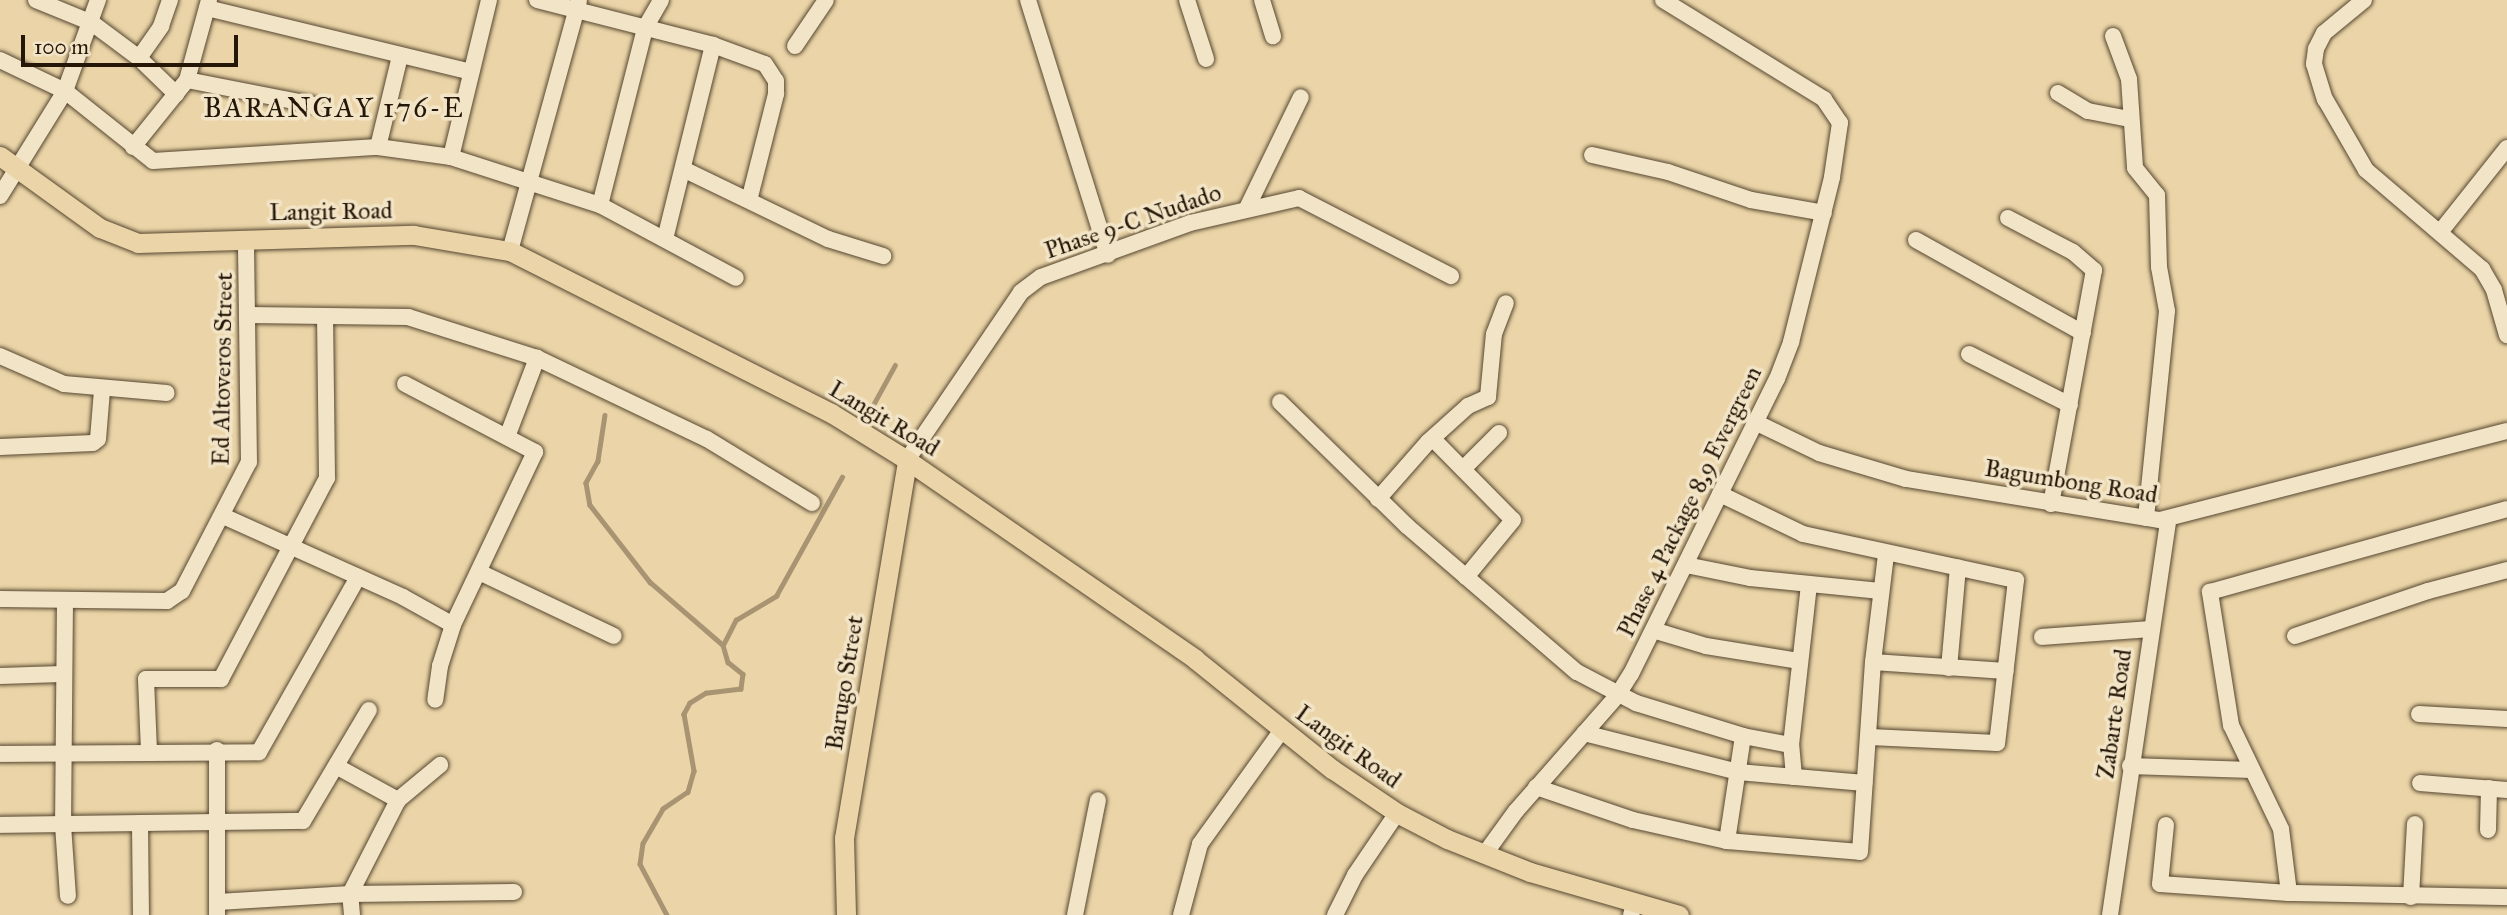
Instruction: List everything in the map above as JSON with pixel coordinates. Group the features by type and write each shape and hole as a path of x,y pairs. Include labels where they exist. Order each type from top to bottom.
{"main road":[{"name":"Langit Road","path":"0,156 18,166 118,239 167,244 246,239 414,235 510,251 831,413 907,460 1195,659 1282,730 1397,813 1484,855 1632,910 1679,915"},
{"name":"Barugo Street","path":"846,915 844,838 907,460"}],"street":[{"path":"36,0 92,23 139,58 176,94"},
{"path":"0,196 65,91 92,23 98,0"},
{"path":"139,58 161,26 170,0"},
{"path":"451,157 489,0"},
{"path":"537,0 576,5 645,28 759,60 776,80 750,197"},
{"path":"600,205 645,28 661,0"},
{"path":"795,46 826,0"},
{"path":"1028,0 1108,255"},
{"path":"1187,0 1206,59"},
{"path":"1262,0 1273,36"},
{"name":"Phase 4 Package 8,9 Evergreen","path":"1484,855 1536,787 1617,696 1653,630 1755,422 1791,342 1824,213 1840,123 1824,99 1663,0"},
{"path":"2364,0 2324,33 2316,49 2316,78 2367,170 2441,231 2486,273 2507,335"},
{"path":"133,147 187,80 208,4 400,56 471,72"},
{"path":"510,251 576,5"},
{"path":"2113,36 2129,79 2129,119 2135,168 2157,195 2159,267 2167,311 2146,518"},
{"path":"665,240 713,45"},
{"path":"378,147 400,56"},
{"path":"0,60 65,91 153,161 378,147 451,157 528,178 600,205 736,278"},
{"path":"187,80 314,105"},
{"path":"2058,93 2088,110 2129,119"},
{"path":"1247,208 1301,97"},
{"path":"2441,231 2507,148"},
{"path":"1592,155 1668,172 1751,200 1824,213"},
{"path":"683,169 750,197 828,239 883,256"},
{"name":"Phase 9-C Nudado","path":"907,460 1021,292 1041,277 1108,255 1190,223 1299,198 1451,276"},
{"path":"2008,218 2091,264 2083,333 2051,504"},
{"name":"Ed Altoveros Street","path":"0,599 140,602 176,597 223,516 249,462 246,239"},
{"path":"1916,240 2083,333"},
{"path":"1378,499 1468,406 1488,397 1494,334 1506,303"},
{"path":"248,315 408,317 537,358 707,439 812,503"},
{"path":"149,751 146,679 221,680 294,548 327,478 325,316"},
{"path":"1969,354 2070,405"},
{"path":"507,437 537,358"},
{"path":"2,361 64,384 102,390 167,393"},
{"path":"405,384 535,452 453,625 440,666 435,700"},
{"path":"0,447 93,443 98,439 102,390"},
{"path":"1280,402 1378,499 1577,672 1617,696 1743,736 1791,745"},
{"name":"Bagumbong Road","path":"1755,422 1819,453 1906,479 2051,504 2168,520 2507,431"},
{"path":"1463,469 1499,432"},
{"path":"1434,440 1513,520 1466,577"},
{"path":"1720,494 1803,534 2016,580 1997,743 1870,737"},
{"path":"2290,893 2281,829 2231,725 2210,592 2507,509"},
{"path":"223,516 358,577 453,625"},
{"name":"Zabarte Road","path":"2110,915 2168,520"},
{"path":"1536,787 1633,820 1727,841 1860,852 1870,737 1873,662 1886,554"},
{"path":"1686,565 1809,585 1880,591"},
{"path":"1949,668 1958,568"},
{"path":"2295,636 2428,591 2507,570"},
{"path":"479,572 614,636"},
{"path":"0,754 63,755 217,750 259,752 358,577"},
{"path":"1794,777 1791,745 1809,585"},
{"path":"65,600 62,674 63,825 68,896"},
{"path":"2042,637 2150,629"},
{"path":"1653,630 1706,646 1800,661"},
{"path":"1873,662 2006,671"},
{"path":"0,676 62,674"},
{"path":"0,825 216,825 303,821 369,710"},
{"path":"2419,714 2507,719"},
{"path":"1181,915 1200,844 1282,730"},
{"path":"1584,733 1738,772 1865,783"},
{"path":"1727,841 1743,736"},
{"path":"217,750 217,909 350,894 514,892"},
{"path":"352,915 350,894 398,800 440,765"},
{"path":"336,766 398,800"},
{"path":"2130,766 2251,770"},
{"path":"2420,783 2507,789"},
{"path":"2488,830 2489,788"},
{"path":"1075,915 1098,800"},
{"path":"1341,913 1397,813"},
{"path":"140,823 141,915"},
{"path":"2412,897 2415,824"},
{"path":"2166,825 2160,884 2290,893 2507,897"}],"waterway":[{"path":"862,425 895,365"},
{"path":"605,415 598,461 586,483 590,505 650,582 723,645 728,662 743,674 741,689 706,693 690,703 684,714 694,771 688,792 663,809 643,843 640,864 667,915"},
{"path":"723,645 736,620 776,596 842,477"}],"district":[{"name":"BARANGAY 176-E","path":"334,108"}]}
